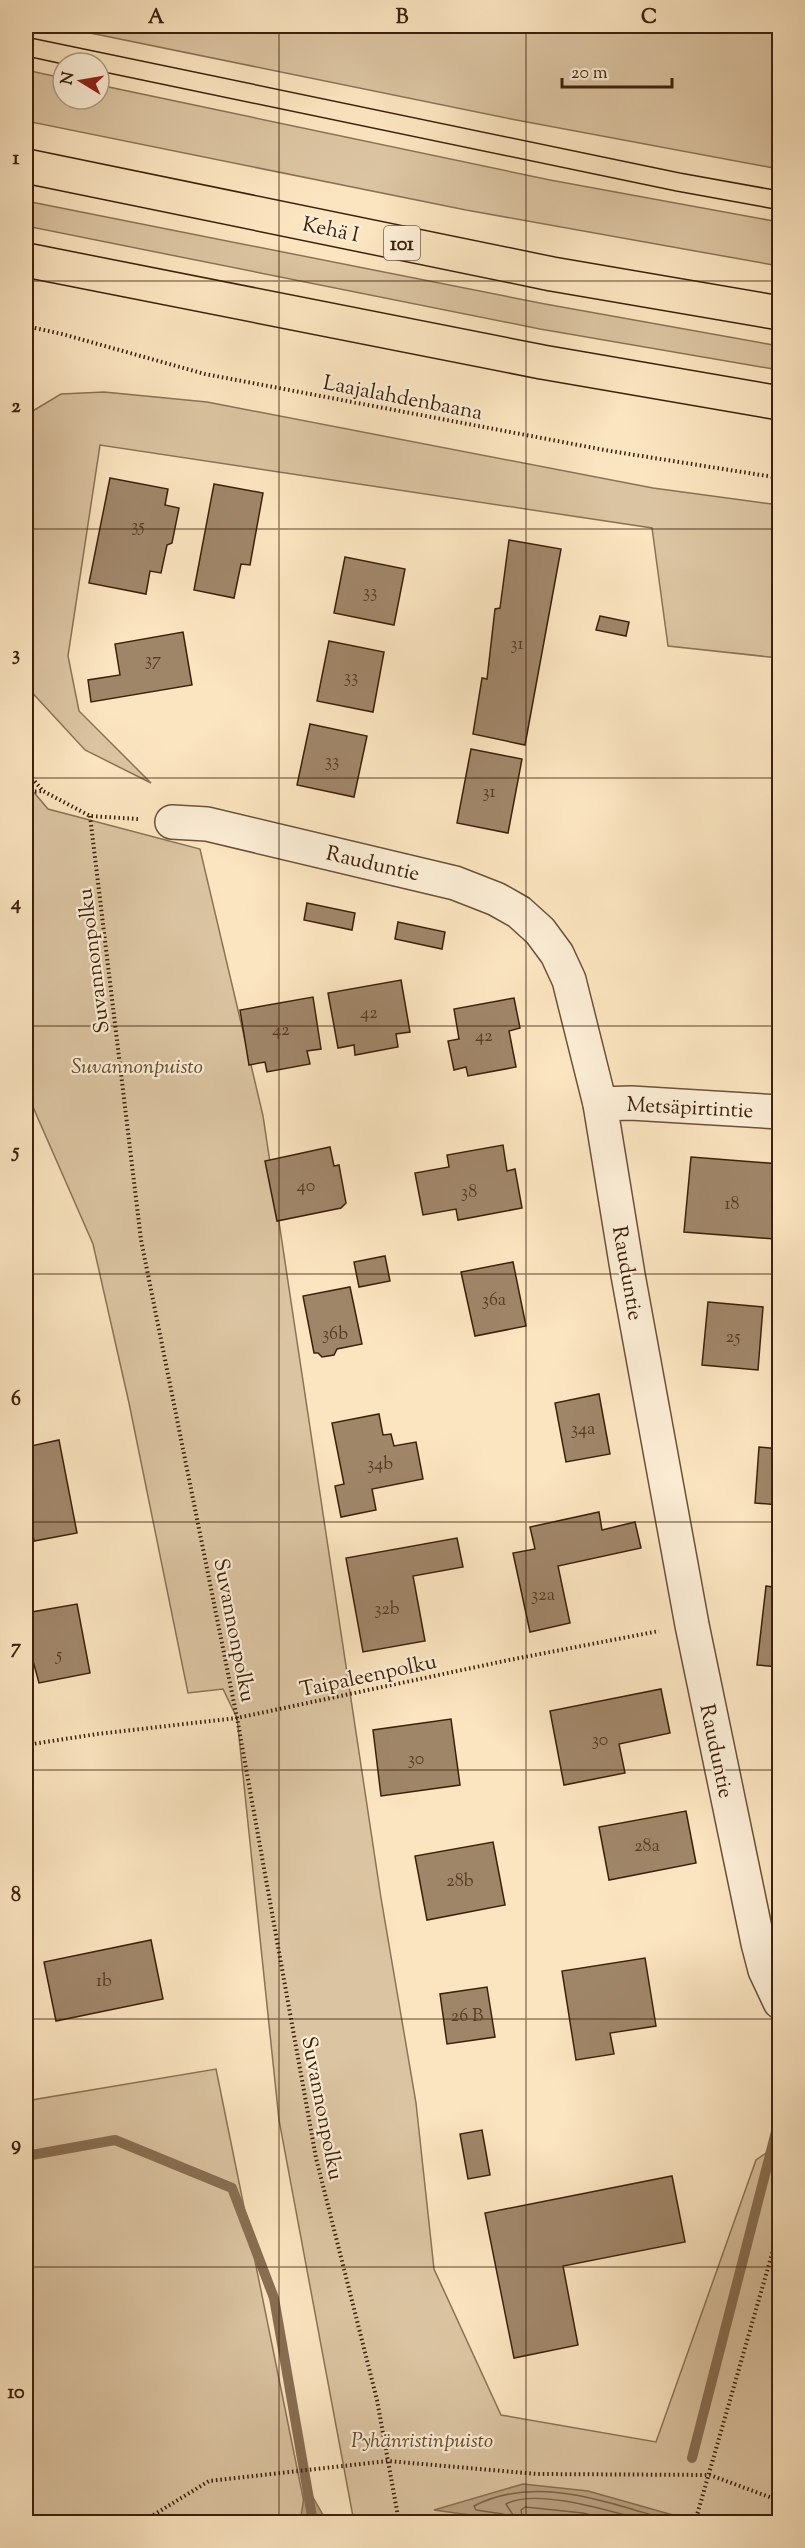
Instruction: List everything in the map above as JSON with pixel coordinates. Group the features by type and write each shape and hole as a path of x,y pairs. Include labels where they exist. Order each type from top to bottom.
{"highway":[{"name":"Kehä I","path":"26,166 552,274 780,314"},
{"path":"26,260 542,362 780,402"}],"street":[{"name":"Rauduntie","path":"172,822 207,824 455,883 496,899 519,912 540,931 557,954 568,980 600,1104 628,1275 692,1625 758,1943 765,1970 780,2002"},
{"name":"Metsäpirtintie","path":"600,1104 631,1103 780,1112"}],"path":[{"name":"Laajalahdenbaana","path":"26,326 205,374 610,451 780,478"},
{"path":"26,771 43,791 90,816 172,822"},
{"path":"26,792 43,791"},
{"name":"Suvannonpolku","path":"90,816 141,1240 237,1718 316,2158 377,2400 399,2523"},
{"name":"Taipaleenpolku","path":"26,1745 97,1734 237,1718 509,1660 692,1625"},
{"path":"695,2523 780,2226"},
{"path":"142,2523 209,2481 388,2461 537,2474 710,2475 780,2501"}],"green space":[{"path":"56,26 779,26 779,169 511,119"},
{"path":"26,70 51,75 51,111 111,111 111,88 550,180 779,222 779,266 466,210 26,121"},
{"path":"26,201 545,304 779,346 779,370 540,329 26,226"},
{"path":"104,392 207,402 653,488 779,505 779,658 668,646 652,528 100,445 68,656 79,711 151,783 85,750 26,686 26,415 61,394"},
{"name":"Suvannonpuisto","path":"26,783 48,809 200,849 263,1116 381,1898 416,2103 434,2269 501,2415 656,2442 756,2160 779,2144 780,2410 776,2436 780,2437 779,2522 354,2522 279,2120 237,1718 223,1689 188,1693 129,1403 93,1244 26,1091"},
{"path":"216,2069 308,2522 26,2522 26,2101"}],"water":[{"path":"523,2484 588,2491 680,2517 661,2522 520,2522 434,2510"},
{"path":"306,2485 327,2522 300,2522"}],"building":[{"path":"110,478 168,489 165,505 179,508 172,543 167,545 161,573 150,571 146,594 89,583"},
{"path":"214,484 263,493 250,565 241,564 234,598 194,590"},
{"path":"509,540 561,549 525,745 473,734 482,678 487,679 495,609 500,608"},
{"path":"345,557 405,569 394,625 334,613"},
{"path":"600,616 629,622 626,636 596,630"},
{"path":"183,632 192,685 91,702 88,680 120,675 115,644"},
{"path":"329,641 384,652 373,712 317,701"},
{"path":"310,724 367,736 354,797 297,785"},
{"path":"471,749 522,759 508,833 457,823"},
{"path":"307,903 355,913 352,930 304,920"},
{"path":"398,922 445,932 442,949 395,939"},
{"path":"401,980 410,1032 396,1034 398,1047 355,1055 354,1045 338,1048 328,993"},
{"path":"313,997 321,1049 307,1051 310,1064 267,1072 265,1062 249,1065 240,1010"},
{"path":"514,998 520,1028 509,1031 516,1067 468,1076 466,1067 454,1070 448,1041 459,1039 454,1009"},
{"path":"503,1145 507,1171 515,1169 522,1208 458,1220 456,1209 423,1215 415,1173 449,1167 447,1155"},
{"path":"330,1147 334,1166 339,1165 346,1203 341,1208 277,1221 265,1161"},
{"path":"691,1157 780,1164 774,1239 684,1232"},
{"path":"385,1256 390,1281 359,1287 354,1262"},
{"path":"513,1262 526,1326 475,1336 461,1272"},
{"path":"350,1287 362,1344 337,1349 334,1355 322,1357 314,1353 303,1296"},
{"path":"708,1302 763,1307 758,1370 702,1365"},
{"path":"599,1394 610,1454 566,1462 555,1403"},
{"path":"379,1414 383,1435 391,1434 394,1446 416,1442 423,1479 372,1489 376,1510 341,1517 335,1486 344,1484 332,1423"},
{"path":"59,1440 77,1533 34,1541 26,1495 26,1447"},
{"path":"759,1447 780,1449 780,1505 755,1503"},
{"path":"599,1512 602,1530 635,1522 641,1548 558,1566 570,1623 530,1632 513,1553 535,1549 530,1527"},
{"path":"457,1538 463,1567 413,1576 425,1641 363,1652 346,1558"},
{"path":"766,1586 780,1588 780,1667 757,1665"},
{"path":"77,1604 90,1673 39,1683 26,1635 26,1613"},
{"path":"661,1689 670,1733 619,1744 625,1773 564,1785 550,1711"},
{"path":"451,1719 460,1785 381,1796 373,1730"},
{"path":"686,1811 696,1863 609,1880 599,1827"},
{"path":"493,1842 505,1905 427,1920 415,1856"},
{"path":"151,1940 163,1999 56,2021 44,1962"},
{"path":"645,1958 656,2026 610,2033 614,2054 576,2060 562,1971"},
{"path":"487,1987 495,2037 447,2044 440,1994"},
{"path":"482,2130 490,2175 468,2179 460,2134"},
{"path":"672,2176 685,2242 563,2266 578,2345 514,2358 485,2213"}],"waterway":[{"path":"692,2458 780,2116"},
{"path":"26,2156 115,2140 232,2188 274,2298 313,2522"}],"tram line":[{"path":"26,37 680,173 780,191"},
{"path":"26,56 51,61"},
{"path":"111,73 676,191 780,210"}],"park label":[{"name":"Pyhänristinpuisto","path":"422,2440"}]}
